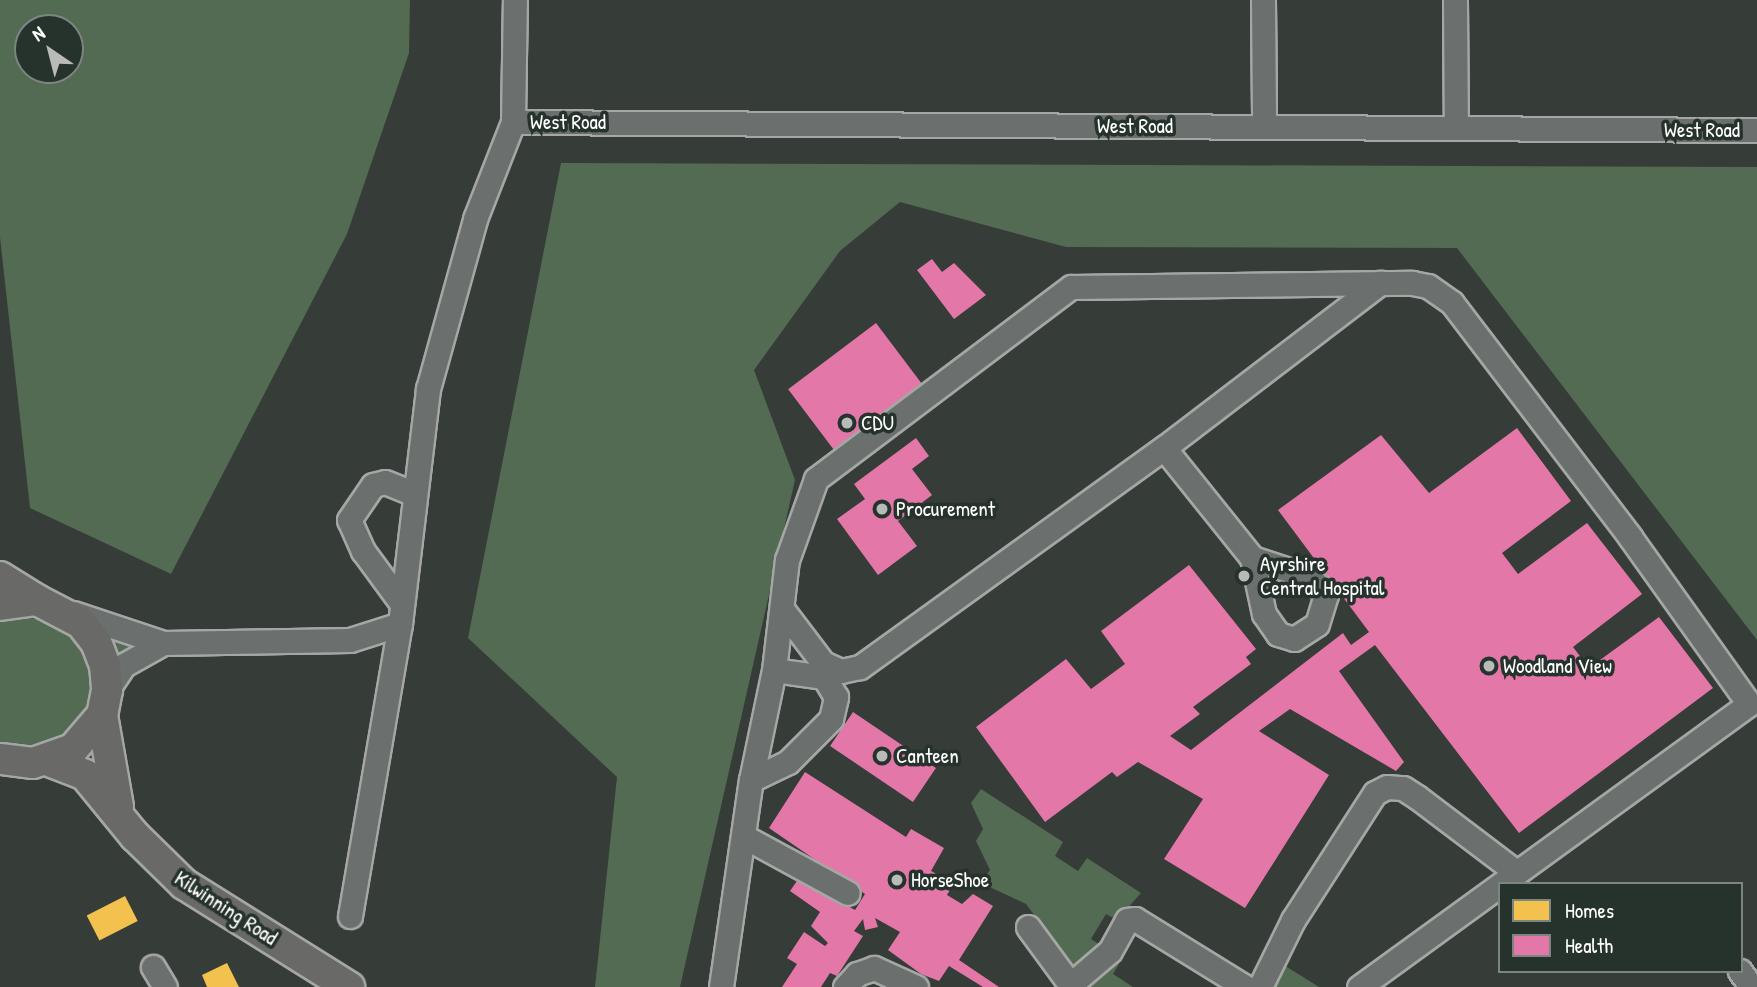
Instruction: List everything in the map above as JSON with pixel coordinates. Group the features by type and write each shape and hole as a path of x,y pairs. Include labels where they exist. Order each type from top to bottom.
{"main road":[{"name":"Kilwinning Road","path":"0,577 81,623 96,642 105,665 104,702 118,811"},
{"path":"0,605 49,604"},
{"path":"4,763 49,761 74,748 104,702"},
{"name":"Kilwinning Road","path":"49,761 85,775 118,811 135,836 184,884 317,979 349,987"}],"street":[{"path":"350,916 401,614 428,389 475,219 513,122 515,0"},
{"path":"1263,0 1264,127"},
{"path":"1455,0 1456,128"},
{"name":"West Road","path":"513,122 1757,131"},
{"path":"1331,320 1332,283"},
{"path":"721,987 751,780 774,670 787,560 816,479 1071,287 1332,283 1428,286 1452,303 1630,537 1749,704 1502,882"},
{"path":"782,608 823,663 841,671 860,667 1164,448 1380,283"},
{"path":"1164,448 1252,558"},
{"path":"401,614 363,551 349,520 373,485 385,482 415,494"},
{"path":"49,604 163,643 350,640 401,614"},
{"path":"104,702 124,665 163,643"},
{"path":"751,780 788,762 831,719 836,697 824,677 774,670"},
{"path":"1260,987 1293,920 1375,793 1387,787 1403,788 1417,797 1516,872"},
{"path":"743,836 848,893"},
{"path":"1359,987 1498,885"},
{"path":"1028,927 1071,986 1110,951 1127,920 1135,919 1245,987"},
{"path":"845,987 857,974 873,968 916,987"}],"green space":[{"path":"0,0 410,0 409,53 347,234 171,574 30,508 0,237"},
{"path":"561,163 1757,167 1757,640 1457,248 1066,247 900,202 840,251 754,370 795,480 680,987 595,987 617,777 468,638"},
{"path":"25,617 47,621 67,631 82,648 90,669 92,691 86,713 73,732 34,752 0,747 0,622"},
{"path":"102,635 118,640 135,644 114,663"},
{"path":"981,789 1063,842 1055,856 1078,871 1087,858 1141,893 1117,920 1106,914 1091,939 1102,946 1079,967 1073,967 1026,904 981,883 990,870 976,841 983,829 971,803"},
{"path":"1111,959 1119,964 1113,974 1133,987 1086,987 1082,981"},
{"path":"1279,962 1319,987 1271,987"}],"building: Homes":[{"path":"125,896 138,921 99,940 87,916"},
{"path":"227,963 239,987 207,987 202,975"}],"building: Health":[{"path":"932,259 942,272 954,263 986,295 954,319 917,270"},
{"name":"CDU","path":"876,323 927,390 839,456 788,389"},
{"name":"Woodland View","path":"1517,428 1571,501 1502,553 1518,574 1587,523 1642,594 1573,647 1589,668 1659,617 1713,688 1519,833 1375,645 1339,671 1404,762 1396,771 1290,709 1259,731 1329,775 1245,908 1164,859 1203,799 1138,762 1117,777 1112,772 1045,822 976,727 1066,659 1091,689 1125,664 1101,631 1189,565 1256,649 1246,657 1251,664 1193,707 1200,714 1170,736 1191,750 1343,633 1351,645 1369,632 1278,510 1381,435 1429,493"},
{"name":"Procurement","path":"916,438 929,456 912,469 932,495 898,521 917,546 878,575 837,519 865,499 854,484"},
{"name":"Canteen","path":"853,712 936,768 913,802 830,746"},
{"name":"HorseShoe","path":"805,772 906,837 911,829 944,848 931,871 954,883 947,895 962,904 973,894 993,906 959,960 999,987 983,987 949,966 939,981 921,974 888,950 900,932 875,918 878,927 865,930 863,919 854,931 863,936 837,976 830,973 821,987 782,987 797,964 787,958 804,932 825,946 828,943 811,926 820,912 790,891 799,878 855,910 865,894 769,828"}],"place":[{"name":"CDU","path":"847,423"},
{"name":"Procurement","path":"882,509"},
{"name":"Ayrshire Central Hospital","path":"1244,576"},
{"name":"Woodland View","path":"1489,666"},
{"name":"Canteen","path":"882,756"},
{"name":"HorseShoe","path":"897,880"}]}
